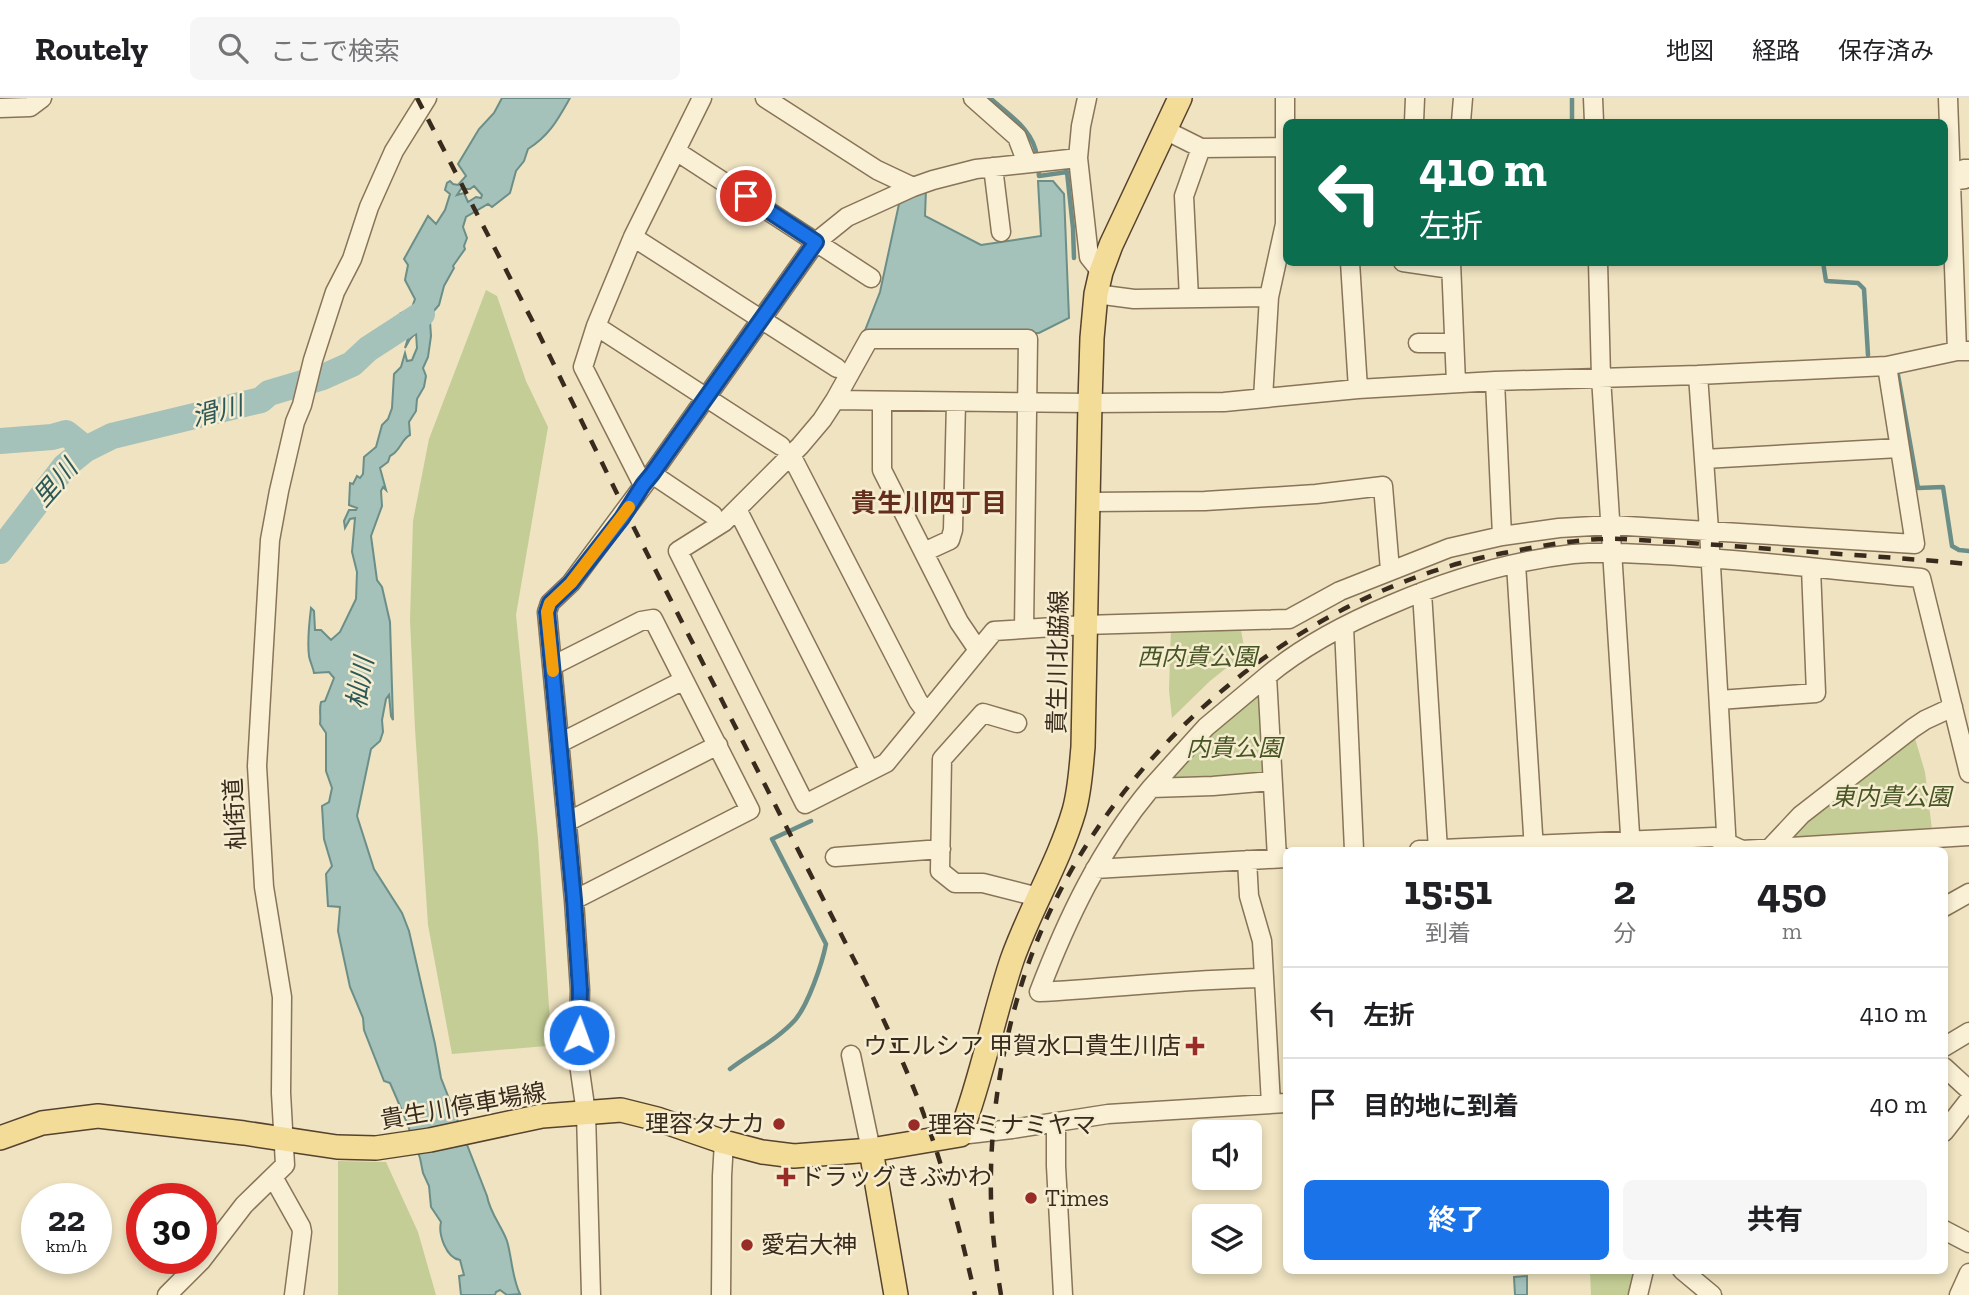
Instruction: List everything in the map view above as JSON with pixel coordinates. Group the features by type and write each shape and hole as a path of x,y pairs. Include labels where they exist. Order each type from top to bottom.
{"main road":[{"name":"貴生川北脇線","path":"960,1135 1013,958 1063,842 1080,785 1092,338 1096,294 1101,272 1136,189 1180,98"},
{"name":"貴生川停車場線","path":"0,1138 42,1123 98,1116 244,1133 284,1141 376,1148 403,1145 520,1120 621,1110 762,1152 794,1156 871,1150"},
{"path":"896,1295 871,1150 960,1135"}],"street":[{"path":"0,107 30,107 42,98"},
{"name":"杣街道","path":"167,1295 201,1261 244,1205 285,1165 281,1093 282,997 264,887 257,766 270,540 292,434 335,292 352,259 369,207 394,151 427,98"},
{"path":"702,98 633,237 596,326 583,367 648,480 713,515"},
{"path":"765,98 877,170 913,187"},
{"path":"973,98 1017,137 1034,162"},
{"path":"1087,98 1078,158 1088,257 1101,272"},
{"path":"1285,98 1285,119"},
{"path":"1414,119 1415,98"},
{"path":"1461,119 1463,98"},
{"path":"1593,98 1594,119"},
{"path":"835,400 1224,402 1358,388 1886,366 1963,351 1961,231 1950,181 1948,98"},
{"path":"1165,130 1201,148 1283,147"},
{"path":"1189,298 1184,196 1201,148"},
{"path":"676,151 871,278"},
{"path":"591,1295 577,1113 580,990 547,612 550,603 571,583 622,518 816,242 846,218 913,187 958,173 1078,158"},
{"path":"993,167 1001,232"},
{"path":"1950,181 1965,180 1964,169 1969,169"},
{"path":"633,237 837,368"},
{"path":"1264,398 1269,297 1282,255"},
{"path":"1350,266 1358,388"},
{"path":"1451,266 1456,383"},
{"path":"1598,266 1601,377 1631,846"},
{"path":"1096,294 1134,299 1269,297"},
{"path":"596,326 786,450 918,701 927,713"},
{"path":"1024,629 1028,340 869,340 822,420 786,450 724,522 678,551 804,804 886,763 994,631 1024,629 1084,625 1289,619 1340,591 1449,548 1502,536 1559,528 1611,525 1915,544 1886,366"},
{"path":"1418,343 1454,343"},
{"path":"1698,375 1727,847"},
{"path":"1495,381 1502,536"},
{"path":"882,401 882,470 959,622 978,650"},
{"path":"924,552 950,540 953,530 956,401"},
{"path":"1704,459 1899,448"},
{"path":"1089,502 1205,501 1316,494 1383,485 1390,570"},
{"path":"737,509 870,771"},
{"path":"1264,978 1204,979 1117,988 1039,992 1066,925 1111,841 1151,788 1206,727 1305,648 1385,606 1466,576 1573,554 1612,552 1711,558 1921,578 1969,773"},
{"path":"1516,564 1534,847"},
{"path":"1719,700 1816,693 1811,568"},
{"path":"1422,592 1438,847"},
{"path":"552,666 641,621 653,619 750,810 574,900"},
{"path":"1344,627 1354,847"},
{"path":"1095,869 1282,858 1272,781 1267,676"},
{"path":"560,743 684,680"},
{"path":"1771,847 1801,815 1913,728 1953,707"},
{"path":"1017,723 983,713 942,759 940,871 955,883 983,883 1038,897"},
{"path":"567,822 718,746"},
{"path":"1151,788 1272,781"},
{"path":"1582,847 1631,846 1714,836 1727,847"},
{"path":"1771,847 1969,836"},
{"path":"835,857 941,849"},
{"path":"960,1135 1108,1114 1279,1104 1262,941 1250,896 1247,860"},
{"path":"1948,906 1969,893"},
{"path":"1948,1045 1969,1032"},
{"path":"851,1055 871,1150"},
{"path":"1948,1071 1969,1090"},
{"path":"1948,1127 1969,1100"},
{"path":"1056,1122 1063,1295"},
{"path":"721,1295 724,1142"},
{"path":"273,1177 302,1232 294,1295"},
{"path":"1948,1232 1969,1243"},
{"path":"1959,1295 1969,1273"},
{"path":"1687,1274 1712,1295"}],"green space":[{"path":"486,290 497,296 526,381 548,427 516,615 538,839 550,1022 547,1046 452,1054 428,925 410,620 413,521 429,439"},
{"name":"西内貴公園","path":"1171,628 1241,630 1245,653 1210,681 1172,718 1169,690"},
{"name":"内貴公園","path":"1261,689 1265,771 1260,776 1172,780 1171,777 1198,743"},
{"name":"東内貴公園","path":"1914,735 1925,772 1932,830 1796,839 1792,833"},
{"path":"338,1161 386,1162 418,1232 436,1295 338,1295"},
{"path":"1590,1274 1633,1274 1628,1295 1591,1295"}],"water":[{"name":"杣川","path":"502,98 570,98 548,132 528,149 524,161 516,171 510,193 492,207 488,204 466,217 463,227 467,238 465,249 453,266 439,305 432,313 428,357 423,368 426,376 424,387 417,399 416,411 409,422 410,435 380,468 386,490 383,487 381,491 382,506 371,536 377,580 382,587 390,622 393,720 389,695 382,720 383,732 380,741 371,749 357,816 374,869 402,913 409,931 441,1078 491,1208 507,1241 520,1294 507,1295 500,1290 495,1295 461,1295 459,1276 464,1275 460,1260 451,1255 444,1245 441,1222 431,1207 429,1186 420,1158 390,1083 384,1081 350,987 338,931 340,907 328,906 326,874 332,866 324,839 322,806 329,802 332,788 326,771 326,733 320,724 320,710 321,702 325,701 334,678 329,672 314,673 308,638 311,608 314,611 315,630 321,630 331,640 340,632 356,599 357,572 352,552 355,518 350,519 345,528 344,521 349,510 357,508 349,505 350,483 353,484 357,476 360,478 363,474 364,457 376,447 382,425 388,419 392,408 394,374 401,367 405,353 407,361 412,360 417,348 416,333 405,348 411,328 401,313 411,310 415,299 405,280 408,265 404,259 428,216 436,224 445,210 450,194 445,190 447,183 450,181 458,185 466,176 458,164 479,129 494,113","holes":["474,186 482,195 481,198 476,197 468,202 464,193 457,195 461,189"]},
{"path":"1038,181 1053,181 1064,194 1069,318 1039,333 864,333 880,292 899,204 926,189 925,216 981,245 1041,236"},
{"path":"1527,1276 1527,1295 1515,1295 1514,1277"}],"waterway":[{"path":"990,98 1026,131 1037,157"},
{"path":"1572,98 1572,119"},
{"path":"1038,166 1039,176 1067,172 1074,258"},
{"path":"1824,266 1826,281 1858,283 1864,289 1868,355"},
{"name":"滑川","path":"0,551 65,466 86,449 112,436 261,400 269,393 323,377 352,364 368,349 422,314"},
{"path":"1898,375 1918,488 1943,487 1952,546 1969,551"},
{"name":"滑川","path":"0,441 52,437 66,433 86,449"},
{"path":"730,1069 772,1040 795,1020 805,1005 818,973 826,944 772,839 811,821"}],"railway":[{"path":"417,98 535,326 631,522 878,1008 916,1094 936,1149 975,1295"},
{"path":"1001,1295 991,1192 996,1101 1006,1041 1022,983 1053,905 1095,832 1147,764 1208,703 1276,650 1350,606 1428,573 1509,552 1568,542 1629,539 1969,564"}],"slow traffic":[{"path":"553,671 547,612 550,603 571,583 629,507"}],"place":[{"name":"ウエルシア 甲賀水口貴生川店","path":"1195,1046"},
{"name":"理容タナカ","path":"779,1124"},
{"name":"理容ミナミヤマ","path":"914,1125"},
{"name":"ドラッグきぶかわ","path":"786,1177"},
{"name":"Times","path":"1031,1198"},
{"name":"愛宕大神","path":"747,1245"}],"district":[{"name":"貴生川四丁目","path":"929,503"}],"route":[{"path":"579,1035 580,990 574,900 547,612 550,603 571,583 622,518 816,242 746,196"}],"water label":[{"name":"里川","path":"55,483"}]}
